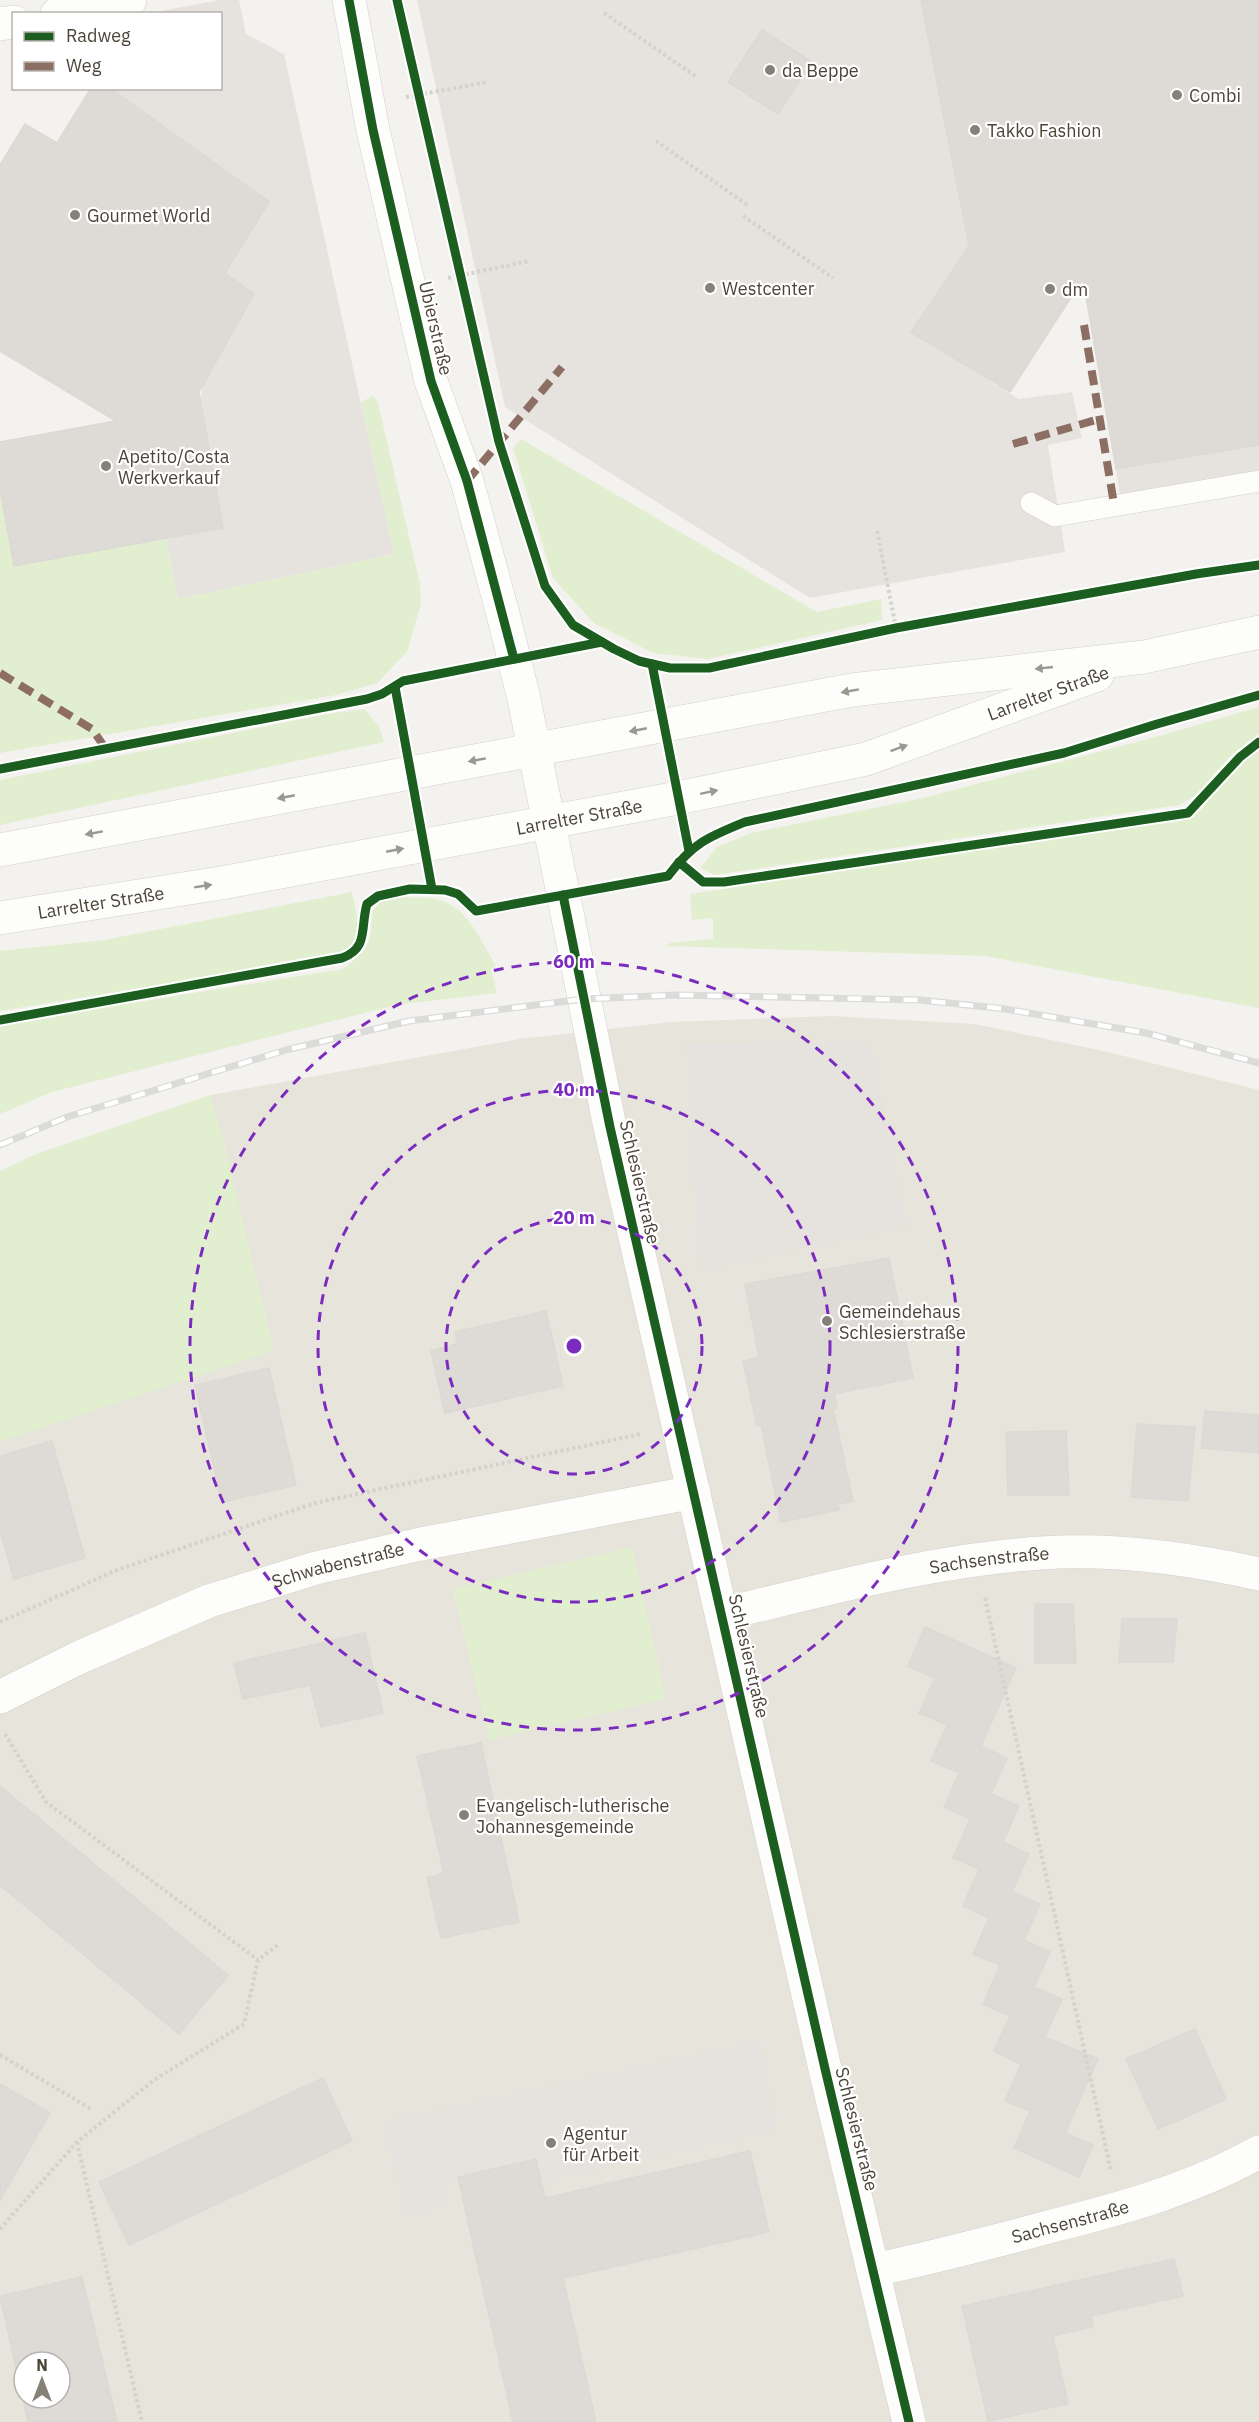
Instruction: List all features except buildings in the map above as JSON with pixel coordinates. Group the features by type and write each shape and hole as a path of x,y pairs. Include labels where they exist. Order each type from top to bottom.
{"street":[{"path":"67,12 130,0"},
{"name":"Ubierstraße","path":"349,0 368,104 431,381 467,481 504,618 542,786"},
{"name":"Larrelter Straße","path":"0,850 852,690 1144,657 1259,632"},
{"name":"Larrelter Straße","path":"0,918 221,883 678,798 866,759 1144,657"},
{"name":"Schlesierstraße","path":"542,786 610,1126 826,2073 909,2422"},
{"name":"Schwabenstraße","path":"0,1697 78,1658 209,1601 316,1568 416,1545 694,1492"},
{"name":"Sachsenstraße","path":"723,1614 904,1572 976,1559 1042,1553 1145,1554 1184,1559 1259,1574"},
{"name":"Sachsenstraße","path":"874,2270 1119,2209 1183,2187 1234,2166 1259,2152"}],"lane":[{"path":"1031,503 1055,516 1259,481"}],"path":[{"path":"604,13 698,78"},
{"path":"368,104 488,82"},
{"path":"656,141 749,206"},
{"path":"743,216 833,278"},
{"path":"409,286 530,261"},
{"path":"877,531 896,628"},
{"path":"0,1622 117,1570 315,1503 680,1426"},
{"path":"976,1559 1119,2209"},
{"path":"0,1725 46,1802 258,1960"},
{"path":"0,2229 77,2142 154,2080 244,2024 258,1960 278,1945"},
{"path":"0,2055 93,2110"},
{"path":"77,2142 142,2422"}],"shaded area":[{"path":"220,0 239,0 246,34 284,54 394,554 178,599 166,538 223,527 201,405 202,386 254,294 225,273 269,202 111,90 222,90 222,12 155,12"},
{"name":"Westcenter","path":"417,0 921,0 970,244 911,332 1019,399 1072,392 1082,438 1048,445 1065,552 810,598 505,407"},
{"path":"1259,445 1259,473 1120,496 1116,469"},
{"path":"831,1016 975,1024 1108,1052 1259,1090 1259,2422 0,2422 0,1214 210,1095 519,1039 671,1022"},
{"path":"870,1043 907,1226 700,1270 687,1044"},
{"name":"Agentur für Arbeit","path":"759,2042 776,2129 543,2181 537,2158 442,2180 447,2205 407,2217 385,2122"}],"green space":[{"path":"373,395 378,403 420,584 421,604 407,652 377,683 336,695 0,753 0,490 14,566 166,538 178,599 394,554 361,403"},
{"path":"521,439 817,612 881,599 882,620 708,659 653,653 594,623 553,578 513,448"},
{"path":"1259,707 1259,734 1230,756 1196,795 1179,805 715,875 700,868 717,847 751,833 923,798 1159,736"},
{"path":"364,709 379,726 384,742 0,825 0,780 326,714"},
{"path":"1259,749 1259,1008 985,956 665,946 670,943 713,939 713,918 692,920 690,894 1096,832 1194,814 1243,760"},
{"path":"352,892 357,922 356,937 348,950 336,956 0,1011 0,951 104,940"},
{"path":"403,897 438,900 449,904 464,916 496,966 491,969 497,993 396,1005 52,1092 0,1114 0,1024 343,969 359,956 370,939 372,911 381,902"},
{"path":"210,1095 224,1142 274,1351 0,1442 0,1171 36,1154"},
{"path":"632,1547 666,1699 489,1740 453,1589"}],"railway":[{"path":"0,1145 67,1117 286,1050 409,1021 584,999 676,995 920,1000 1005,1009 1146,1033 1259,1063"}],"marked path":[{"path":"1084,325 1114,504"},
{"path":"467,481 562,367"},
{"path":"1013,444 1099,419"},
{"path":"0,673 92,729 106,749"}],"cycle path":[{"path":"349,0 373,130 431,381 467,481 514,659"},
{"path":"397,0 499,442 545,586 573,625 639,661 670,668 709,668 896,628 1196,574 1259,565"},
{"path":"0,769 367,699 382,694 403,681 602,642"},
{"path":"652,664 689,851"},
{"path":"395,687 432,889"},
{"path":"0,1020 342,958 351,954 360,943 367,904 378,896 410,889 445,890 458,894 476,911 668,876 685,856 702,842 745,822 1064,753 1259,695"},
{"path":"679,862 703,882 724,882 1188,813 1240,757 1259,742"},
{"path":"563,895 610,1127 826,2073 909,2422"}],"place":[{"name":"da Beppe","path":"770,70"},
{"name":"Combi","path":"1177,95"},
{"name":"Takko Fashion","path":"975,130"},
{"name":"Gourmet World","path":"75,215"},
{"name":"Westcenter","path":"710,288"},
{"name":"dm","path":"1050,289"},
{"name":"Apetito/Costa Werkverkauf","path":"106,466"},
{"name":"Gemeindehaus Schlesierstraße","path":"827,1321"},
{"name":"Evangelisch-lutherische Johannesgemeinde","path":"464,1815"},
{"name":"Agentur für Arbeit","path":"551,2143"}]}
